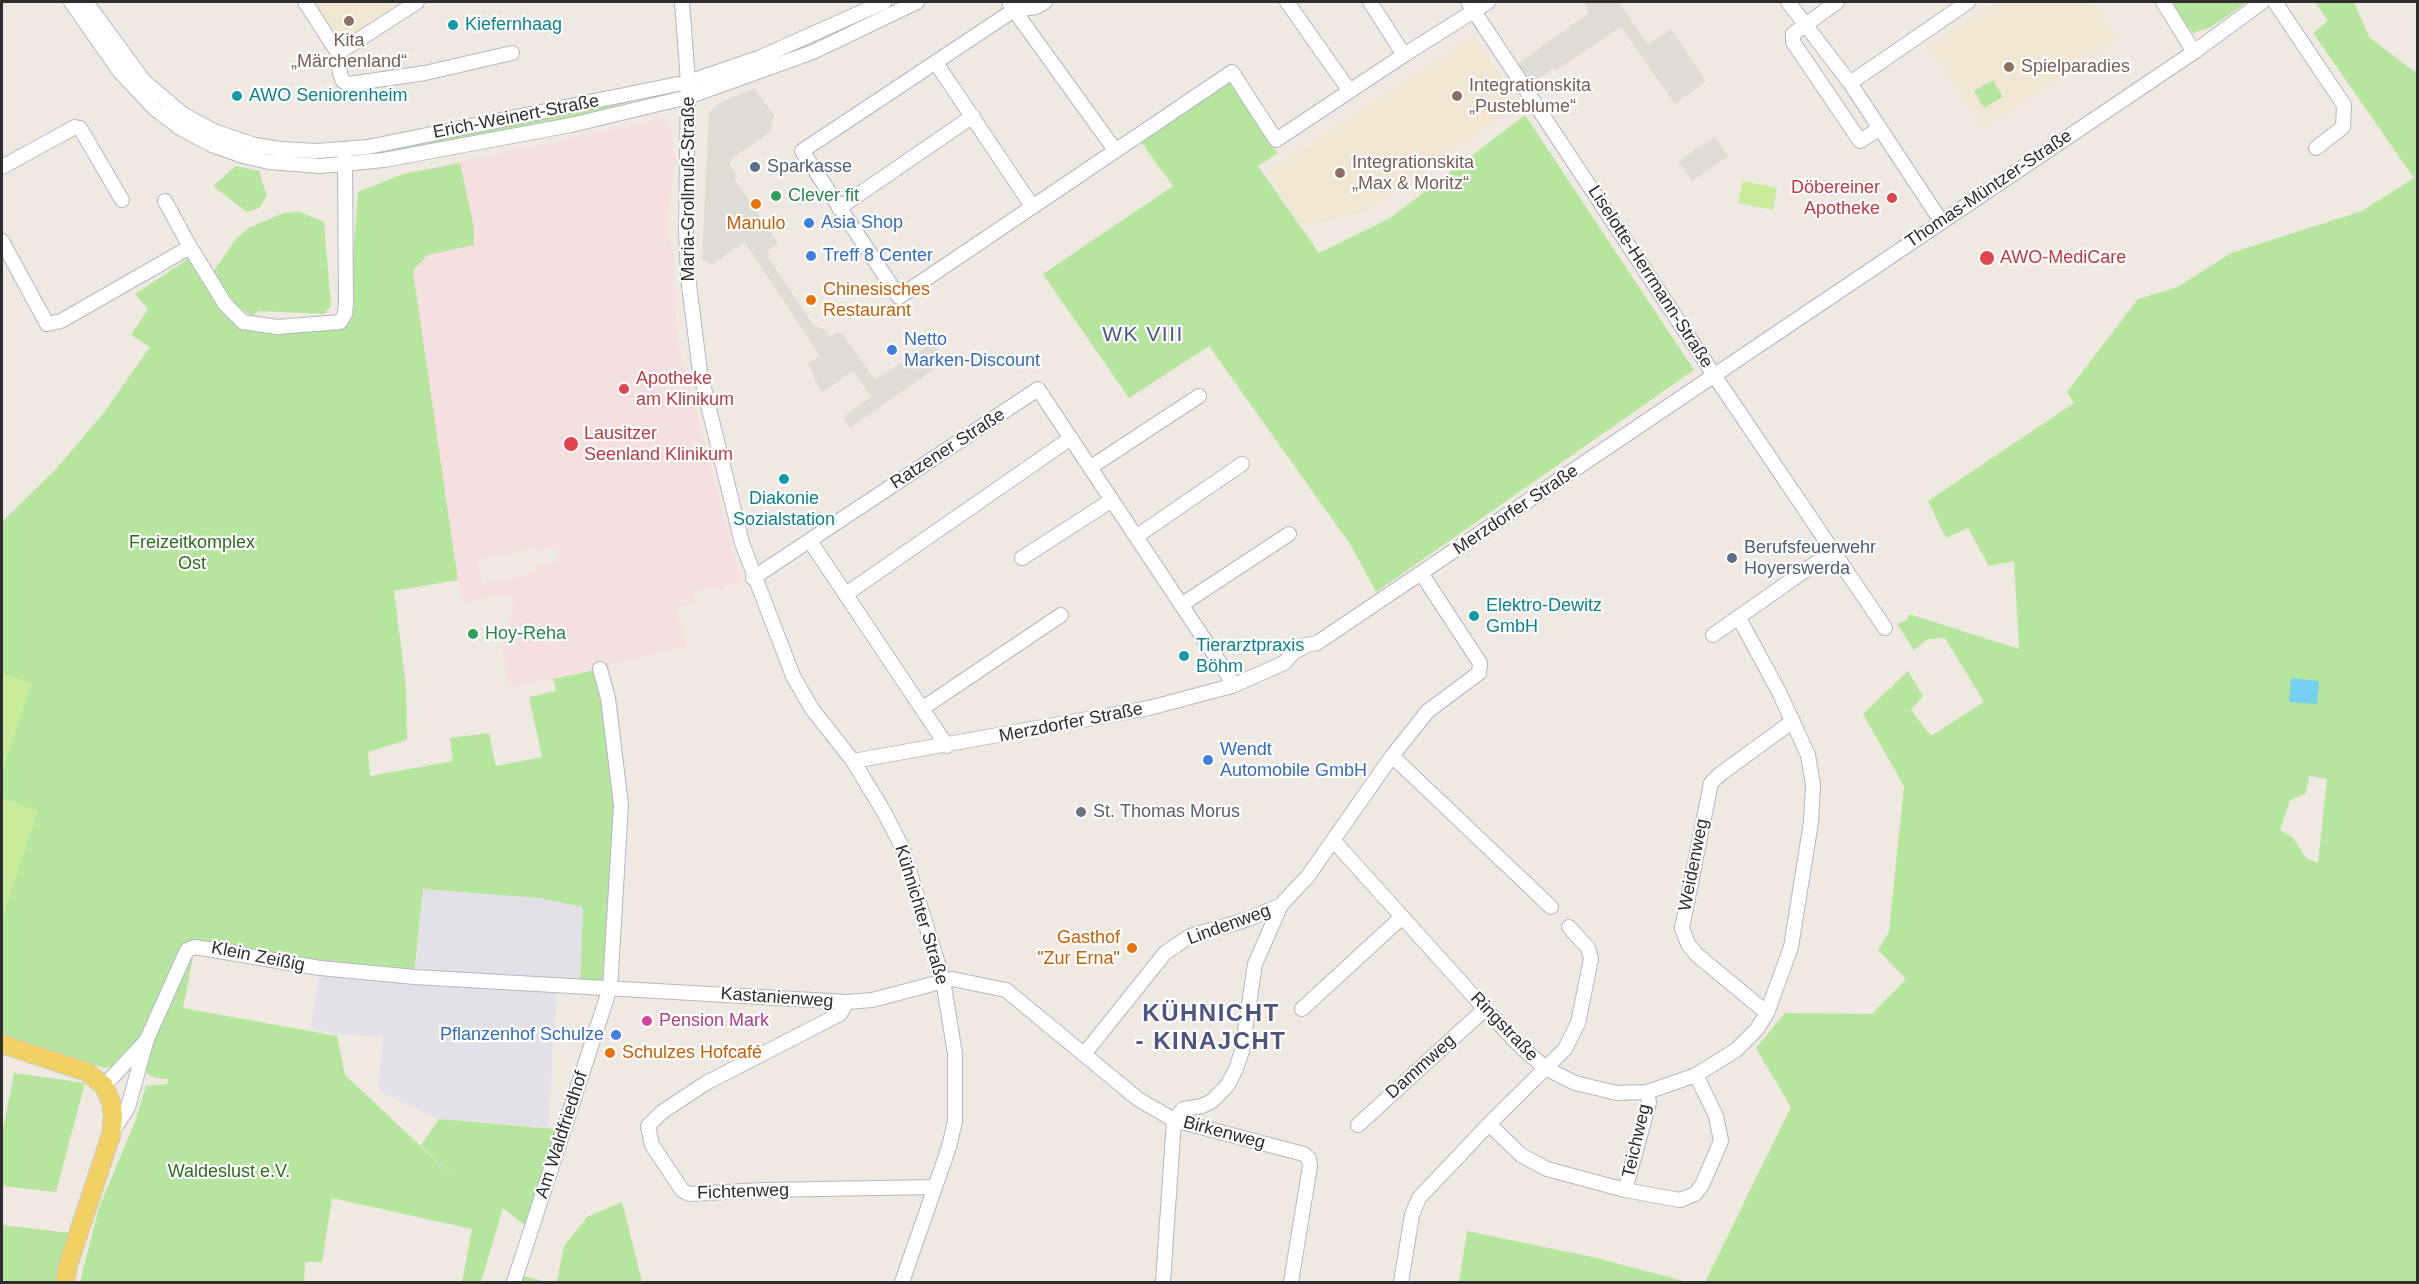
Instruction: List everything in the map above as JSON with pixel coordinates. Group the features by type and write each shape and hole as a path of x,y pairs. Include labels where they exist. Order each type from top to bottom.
{"main road":[{"path":"2,1044 87,1072 104,1086 113,1115 111,1135 68,1265 65,1282"}],"street":[{"name":"Erich-Weinert-Straße","path":"71,2 120,72 155,109 180,128 222,150 269,162 345,166 571,125 688,97 813,52 917,2"},
{"name":"Erich-Weinert-Straße","path":"86,2 144,81 192,121 229,137 267,148 293,151 344,150 688,82 760,57 884,2"},
{"path":"305,2 338,53 341,78 352,84 425,74 512,53"},
{"path":"338,53 417,2"},
{"name":"Maria-Grollmuß-Straße","path":"682,2 688,82 686,231 698,356 714,436 753,578"},
{"path":"1045,2 1036,7 1012,6 936,63 802,151 899,297 1232,72 1276,140 1404,55 1471,5 1488,2"},
{"path":"1287,2 1349,90"},
{"path":"1370,2 1404,55"},
{"path":"1788,2 1850,83 1941,221"},
{"path":"1837,2 1793,34 1793,42 1860,141 1879,129"},
{"path":"1850,83 1968,2"},
{"path":"2163,2 2194,52"},
{"name":"Thomas-Müntzer-Straße","path":"1714,375 2194,52 2262,2"},
{"path":"2275,2 2344,105 2343,128 2316,148"},
{"name":"Liselotte-Herrmann-Straße","path":"1471,5 1714,375 1885,628"},
{"path":"1012,6 1114,150"},
{"path":"936,63 1032,206"},
{"path":"839,208 973,116"},
{"path":"2,167 75,127 80,128 122,200"},
{"path":"165,201 219,296 243,322 277,327 340,322 345,314 346,303 344,150"},
{"path":"2,241 47,324 61,321 190,247"},
{"name":"Merzdorfer Straße","path":"853,761 947,746 1149,708 1232,686 1284,663 1293,653 1306,645 1317,643 1714,375"},
{"name":"Ratzener Straße","path":"753,578 1038,389 1137,536 1232,686"},
{"path":"1091,467 1199,396"},
{"path":"846,594 1071,438"},
{"path":"1137,536 1242,464"},
{"path":"1022,558 1112,500"},
{"path":"1181,605 1289,534"},
{"path":"810,541 947,746"},
{"path":"1713,635 1833,551"},
{"name":"Lindenweg","path":"1174,1120 1183,1109 1202,1106 1212,1101 1232,1077 1242,1051 1252,976 1259,952 1281,906 1308,876 1392,756 1434,704 1475,677 1480,669 1480,663 1421,573"},
{"name":"Kühnichter Straße","path":"753,578 793,676 812,709 853,761 884,812 906,857 943,980 955,1054 957,1102 949,1147 902,1282"},
{"path":"923,708 1061,615"},
{"path":"1739,618 1793,721"},
{"path":"600,669 608,698 621,805 610,988"},
{"name":"Ringstraße","path":"1333,840 1485,1009 1523,1049 1547,1069 1569,1081 1603,1091 1647,1092 1696,1075 1736,1050 1748,1040 1767,1013 1791,947 1811,822 1812,771 1808,755 1793,721"},
{"name":"Weidenweg","path":"1767,1013 1693,950 1683,933 1683,921 1711,783 1793,721"},
{"path":"1392,756 1551,907"},
{"name":"Lindenweg","path":"1085,1053 1165,953 1190,936 1281,906"},
{"path":"1256,916 1270,931"},
{"path":"1302,1009 1402,917"},
{"path":"1401,1282 1412,1215 1425,1190 1547,1069 1565,1049 1578,1023 1590,968 1588,948 1569,927"},
{"name":"Klein Zeißig","path":"111,1135 128,1107 147,1039 187,950 195,947 320,968"},
{"name":"Kastanienweg","path":"320,968 847,1002 872,1000 943,980"},
{"path":"943,980 963,981 1006,990 1138,1099 1174,1120"},
{"name":"Am Waldfriedhof","path":"514,1282 610,988"},
{"name":"Fichtenweg","path":"847,1002 840,1014 706,1083 662,1112 648,1126 652,1145 682,1190 689,1194 763,1190 935,1187"},
{"name":"Dammweg","path":"1358,1125 1485,1009"},
{"name":"Klein Zeißig","path":"104,1086 147,1039"},
{"name":"Teichweg","path":"1489,1124 1521,1155 1547,1169 1625,1190 1680,1200 1695,1194 1702,1185 1717,1153 1720,1128 1696,1075"},
{"name":"Teichweg","path":"1625,1190 1649,1103 1647,1092"},
{"name":"Birkenweg","path":"1163,1282 1174,1120 1304,1154 1309,1159 1310,1166 1291,1282"}],"shaded area":[{"name":"Kita „Märchenland“","path":"314,2 400,2 342,40 336,37"},
{"path":"1584,2 1619,2 1648,45 1671,29 1706,81 1675,104 1621,27 1557,70 1552,69 1540,78 1529,81 1517,64 1589,13"},
{"name":"Spielparadies","path":"1997,2 2092,2 2117,39 1984,128 1929,47"},
{"path":"1474,36 1519,105 1366,211 1303,227 1266,172"},
{"name":"Treff 8 Center","path":"754,88 774,115 770,132 732,158 730,165 737,175 734,178 778,243 767,251 770,255 768,257 814,326 824,329 830,337 837,332 842,333 875,380 933,342 945,361 850,428 843,417 871,397 853,371 822,393 808,364 820,356 745,242 712,264 702,260 709,112 725,100"},
{"name":"Lausitzer Seenland Klinikum","path":"664,118 670,125 676,158 667,216 668,236 673,250 677,340 741,581 721,589 708,588 693,592 695,603 676,608 687,647 515,687 508,683 503,649 514,604 512,594 462,603 413,271 355,210 358,192 403,174","holes":["535,548 537,552 556,548 559,560 535,566 537,573 482,584 477,560"]},
{"path":"1715,137 1728,156 1692,181 1678,161"},
{"path":"423,889 539,898 583,907 580,985 557,985 548,1127 439,1119 379,1091 383,1036 338,1034 311,1029 320,968 415,977"}],"green space":[{"path":"2169,2 2247,2 2211,27 2193,33"},
{"path":"2315,2 2354,2 2369,37 2417,72 2417,1282 1705,1282 1791,1107 1756,1048 1785,1013 1872,1014 1906,979 1878,950 1889,932 1904,786 1863,714 1908,671 1923,696 1911,710 1931,736 1984,702 1945,638 1928,639 1914,650 1897,624 1907,620 1909,614 2019,649 2014,561 1989,566 1968,528 1946,538 1928,501 2074,403 2067,392 2138,299 2178,287 2231,253 2362,211 2414,178 2313,33 2328,21","holes":["2309,776 2327,779 2318,863 2306,858 2293,838 2280,830 2290,800 2306,793"]},
{"path":"1993,80 2003,97 1984,108 1974,91"},
{"path":"1229,82 1278,153 1258,166 1319,253 1390,218 1525,115 1694,370 1376,592 1350,544 1209,346 1129,398 1043,274 1173,186 1141,142"},
{"path":"626,100 627,103 552,123 369,156 368,153"},
{"path":"460,163 474,228 474,245 427,255 413,271 458,580 394,591 406,687 407,740 368,752 370,776 453,761 450,738 489,733 496,766 542,757 529,697 556,691 553,679 599,669 617,769 609,987 580,985 583,907 539,898 423,889 414,976 195,947 183,1008 337,1036 345,1075 459,1182 421,1145 439,1119 556,1129 526,1226 503,1208 481,1282 462,1282 472,1229 332,1198 322,1262 305,1262 304,1282 80,1282 99,1207 135,1122 146,1086 167,1084 168,1079 155,1078 145,1072 148,1039 119,1065 104,1068 2,1036 2,522 57,468 105,411 150,347 131,335 148,309 135,294 194,255 243,322 348,324 358,192 403,174"},
{"path":"236,166 259,171 267,196 259,208 247,212 213,186"},
{"path":"1743,181 1777,188 1773,210 1738,203"},
{"path":"300,212 324,222 331,306 324,314 258,311 252,316 237,306 213,272 236,239 250,227 284,213"},
{"path":"2,673 32,683 2,773"},
{"path":"2,798 38,811 2,920"},
{"path":"14,1073 85,1083 56,1192 2,1186 2,1135"},
{"path":"622,1202 642,1282 522,1282 523,1276 543,1281 557,1281 564,1246 587,1217"},
{"path":"2,1225 70,1233 56,1282 2,1282"},
{"path":"1467,1231 1597,1258 1687,1282 1459,1282"}],"water":[{"path":"2291,678 2319,681 2317,704 2289,702"}],"place":[{"name":"Kita „Märchenland“","path":"349,21"},
{"name":"Kiefernhaag","path":"453,25"},
{"name":"Spielparadies","path":"2009,67"},
{"name":"AWO Seniorenheim","path":"237,96"},
{"name":"Integrationskita „Pusteblume“","path":"1457,96"},
{"name":"Sparkasse","path":"755,167"},
{"name":"Integrationskita „Max & Moritz“","path":"1340,173"},
{"name":"Clever fit","path":"776,196"},
{"name":"Döbereiner Apotheke","path":"1892,198"},
{"name":"Manulo","path":"756,204"},
{"name":"Asia Shop","path":"809,223"},
{"name":"Treff 8 Center","path":"811,256"},
{"name":"AWO-MediCare","path":"1987,258"},
{"name":"Chinesisches Restaurant","path":"811,300"},
{"name":"Netto Marken-Discount","path":"892,350"},
{"name":"Apotheke am Klinikum","path":"624,389"},
{"name":"Lausitzer Seenland Klinikum","path":"571,444"},
{"name":"Diakonie Sozialstation","path":"784,479"},
{"name":"Berufsfeuerwehr Hoyerswerda","path":"1732,558"},
{"name":"Elektro-Dewitz GmbH","path":"1474,616"},
{"name":"Hoy-Reha","path":"473,634"},
{"name":"Tierarztpraxis Böhm","path":"1184,656"},
{"name":"Wendt Automobile GmbH","path":"1208,760"},
{"name":"St. Thomas Morus","path":"1081,812"},
{"name":"Gasthof \"Zur Erna\"","path":"1132,948"},
{"name":"Pension Mark","path":"647,1021"},
{"name":"Pflanzenhof Schulze","path":"616,1035"},
{"name":"Schulzes Hofcafé","path":"610,1053"}],"district":[{"name":"WK VIII","path":"1143,335"},
{"name":"KÜHNICHT - KINAJCHT","path":"1211,1028"}],"park label":[{"name":"Freizeitkomplex Ost","path":"192,553"},
{"name":"Waldeslust e.V.","path":"229,1172"}]}
